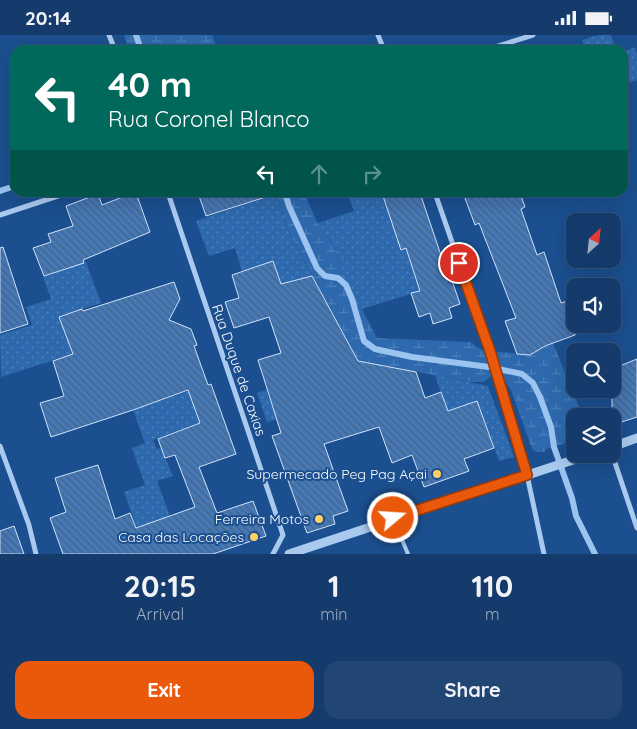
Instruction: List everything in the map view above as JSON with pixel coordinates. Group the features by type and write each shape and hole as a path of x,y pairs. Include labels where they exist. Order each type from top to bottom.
{"street":[{"path":"502,45 533,35"},
{"path":"0,215 55,197"},
{"name":"Rua Duque de Caxias","path":"169,197 283,535 273,554"},
{"path":"436,197 490,351 527,475 544,554"},
{"path":"621,444 637,438"},
{"path":"0,446 29,525 36,554"},
{"path":"289,554 566,462"},
{"path":"615,463 637,528"}],"lane":[{"path":"393,518 408,554"}],"green space":[{"path":"124,35 212,35 216,45 127,45"},
{"path":"599,35 611,35 614,45 584,45 582,40"},
{"path":"635,47 637,54 637,80 628,83 628,50"},
{"path":"267,197 277,197 288,230 312,276 281,285 273,261 242,272 235,248 209,256 196,221"},
{"path":"277,197 306,197 316,220 334,246 341,269 377,338 470,342 482,350 529,355 553,343 566,375 566,398 576,398 580,408 566,408 566,443 546,449 544,452 536,452 532,449 511,390 501,375 491,376 484,382 472,382 358,361 288,230"},
{"path":"349,197 383,197 401,249 406,248 420,291 362,309 341,269 334,246 318,223 354,211"},
{"path":"86,262 101,303 59,316 73,354 1,377 0,335 32,325 26,307 51,299 43,277"},
{"path":"435,375 488,386 514,457 499,461 477,401 447,411"},
{"path":"266,390 274,411 288,407 291,415 267,422 257,393"},
{"path":"189,391 200,422 153,440 157,449 161,448 173,476 157,481 170,516 137,528 124,492 145,485 132,448 145,443 133,410"}],"building":[{"path":"90,197 99,197 102,205 123,197 137,197 150,232 83,260 84,263 44,276 33,248 51,242 48,234 73,226 66,206"},
{"path":"199,197 266,197 206,216"},
{"path":"383,197 421,197 447,273 449,272 460,304 449,308 452,318 433,324 430,313 419,317 411,293 420,291 406,248 401,250"},
{"path":"464,197 521,197 525,207 521,209 537,255 544,252 561,303 566,301 566,333 575,333 575,335 545,346 530,355 517,354 505,321 516,318 479,223 475,225"},
{"path":"3,247 28,324 0,333 0,248"},
{"path":"273,261 281,284 312,276 358,361 416,372 425,398 441,392 448,411 477,401 494,448 464,459 469,471 424,487 412,455 392,463 379,427 324,444 348,511 333,516 335,524 307,533 272,436 281,433 258,360 281,353 269,317 234,328 225,302 239,298 232,275"},
{"path":"174,282 180,299 169,320 191,329 197,345 194,346 208,385 211,384 236,454 199,467 217,513 253,501 266,536 213,554 63,554 50,518 66,512 55,478 98,465 115,519 130,513 136,528 195,507 175,455 165,458 158,439 200,423 188,390 51,437 40,403 64,396 53,361 73,354 59,317"},
{"path":"637,359 637,417 621,422 621,408 612,408 612,398 621,398 621,365"},
{"path":"14,526 24,554 0,554 0,531"}],"waterway":[{"path":"136,35 139,45"},
{"path":"0,191 10,188"},
{"path":"286,197 317,268 325,276 338,278 346,285 364,341 375,349 412,357 489,367 522,374 533,383 551,427 554,447 572,498 576,516 595,554"}],"place":[{"name":"Supermecado Peg Pag Açai","path":"437,474"},
{"name":"Ferreira Motos","path":"319,519"},
{"name":"Casa das Locações","path":"254,537"}],"route":[{"path":"393,518 527,475 490,351 459,263"}]}
